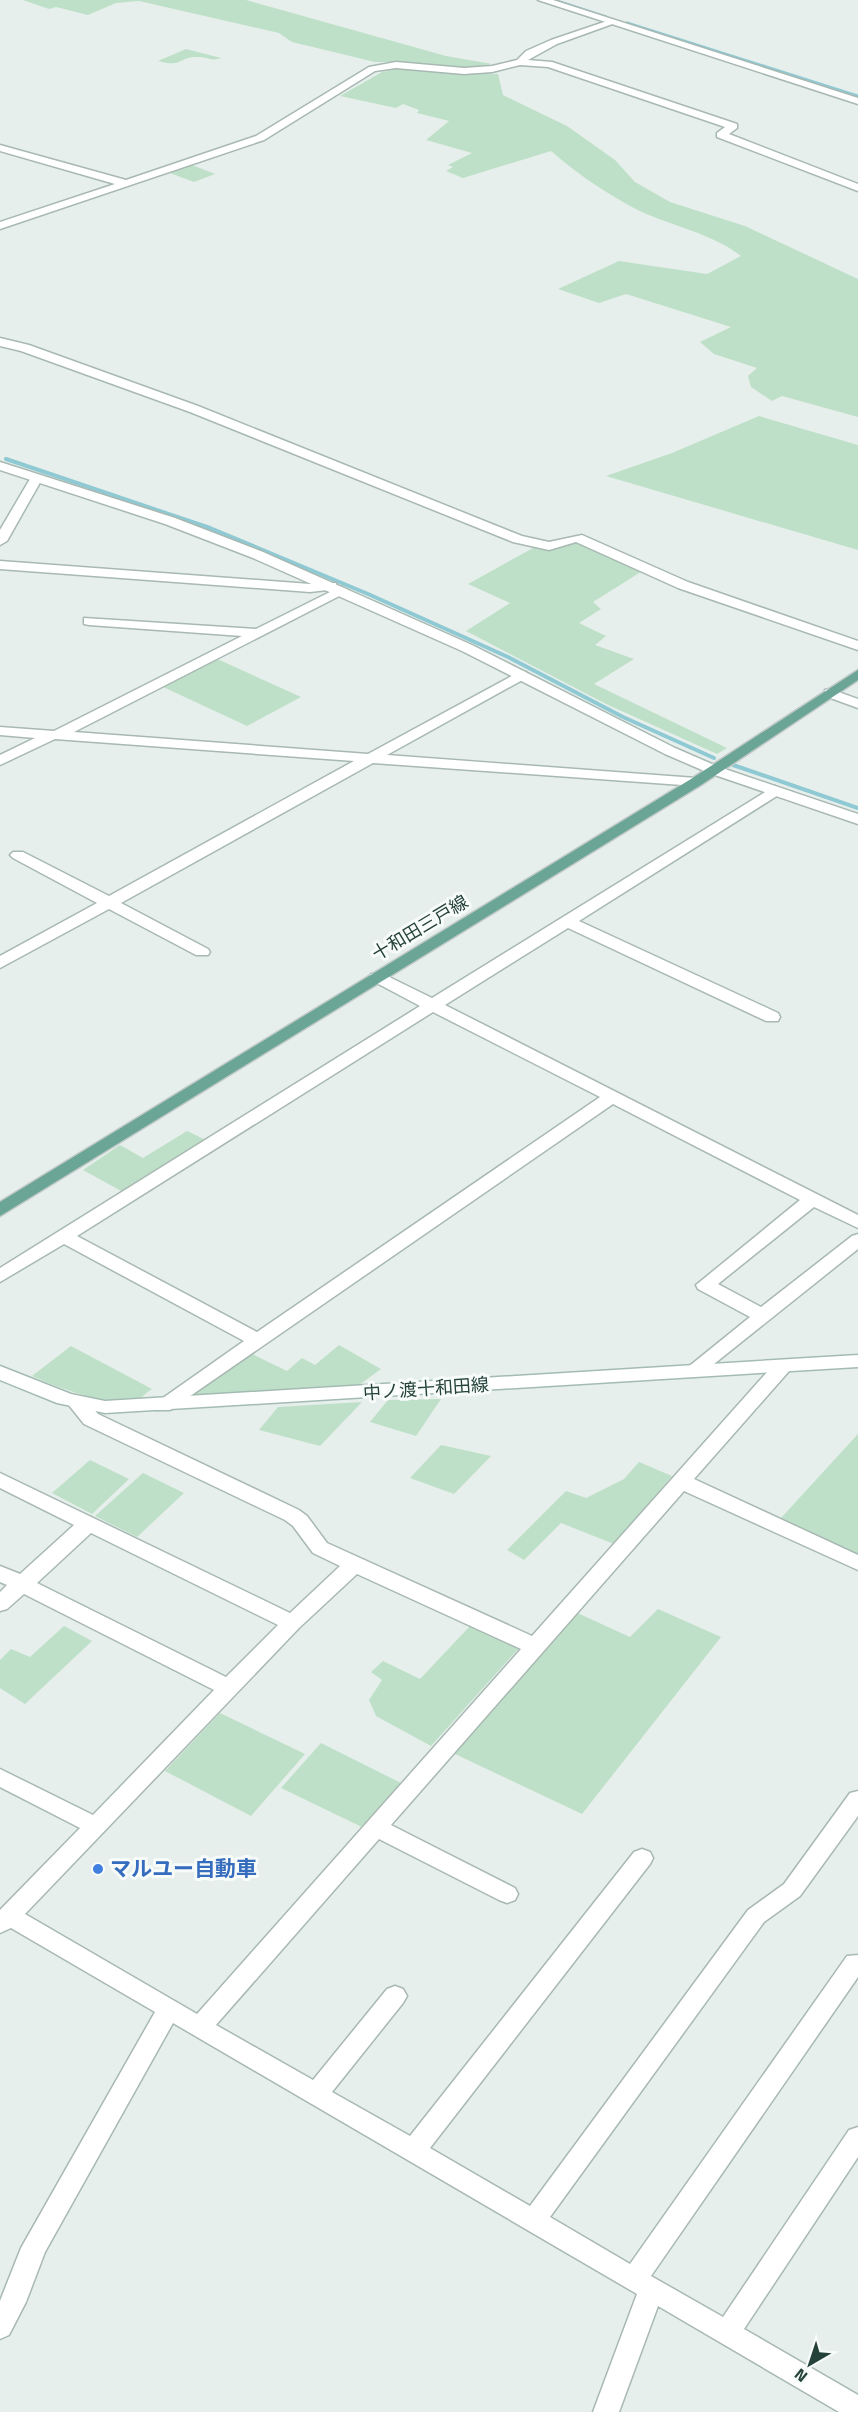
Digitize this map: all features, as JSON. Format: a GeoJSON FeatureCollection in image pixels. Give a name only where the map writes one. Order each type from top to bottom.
{"type":"FeatureCollection","features":[{"type":"Feature","properties":{"kind":"main road","name":"十和田三戸線"},"geometry":{"type":"LineString","coordinates":[[0,1210],[696,782],[858,674]]}},
{"type":"Feature","properties":{"kind":"street"},"geometry":{"type":"LineString","coordinates":[[543,0],[858,101]]}},
{"type":"Feature","properties":{"kind":"street"},"geometry":{"type":"LineString","coordinates":[[520,62],[529,53],[554,42],[613,22]]}},
{"type":"Feature","properties":{"kind":"street"},"geometry":{"type":"LineString","coordinates":[[0,226],[53,210],[125,183],[260,138],[360,75],[383,66],[409,65],[464,71],[492,69],[520,62],[549,64],[733,126],[721,135],[858,188]]}},
{"type":"Feature","properties":{"kind":"street"},"geometry":{"type":"LineString","coordinates":[[0,148],[125,183]]}},
{"type":"Feature","properties":{"kind":"street"},"geometry":{"type":"LineString","coordinates":[[0,342],[25,348],[183,405],[518,539],[549,546],[577,538],[683,585],[858,646]]}},
{"type":"Feature","properties":{"kind":"street"},"geometry":{"type":"LineString","coordinates":[[0,466],[212,537],[336,589],[521,675],[615,725],[714,770],[858,819]]}},
{"type":"Feature","properties":{"kind":"street"},"geometry":{"type":"LineString","coordinates":[[0,541],[36,479]]}},
{"type":"Feature","properties":{"kind":"street"},"geometry":{"type":"LineString","coordinates":[[0,565],[336,589]]}},
{"type":"Feature","properties":{"kind":"street"},"geometry":{"type":"LineString","coordinates":[[0,761],[258,633],[336,589]]}},
{"type":"Feature","properties":{"kind":"street"},"geometry":{"type":"LineString","coordinates":[[89,621],[258,633]]}},
{"type":"Feature","properties":{"kind":"street"},"geometry":{"type":"LineString","coordinates":[[0,963],[521,675]]}},
{"type":"Feature","properties":{"kind":"street"},"geometry":{"type":"LineString","coordinates":[[830,693],[858,704]]}},
{"type":"Feature","properties":{"kind":"street"},"geometry":{"type":"LineString","coordinates":[[0,731],[696,782]]}},
{"type":"Feature","properties":{"kind":"street"},"geometry":{"type":"LineString","coordinates":[[0,1276],[568,922],[775,790]]}},
{"type":"Feature","properties":{"kind":"street"},"geometry":{"type":"LineString","coordinates":[[18,855],[202,952]]}},
{"type":"Feature","properties":{"kind":"street"},"geometry":{"type":"LineString","coordinates":[[568,922],[772,1017]]}},
{"type":"Feature","properties":{"kind":"street"},"geometry":{"type":"LineString","coordinates":[[377,977],[858,1222]]}},
{"type":"Feature","properties":{"kind":"street"},"geometry":{"type":"LineString","coordinates":[[163,1405],[612,1096]]}},
{"type":"Feature","properties":{"kind":"street"},"geometry":{"type":"LineString","coordinates":[[761,1315],[705,1285],[814,1198]]}},
{"type":"Feature","properties":{"kind":"street"},"geometry":{"type":"LineString","coordinates":[[65,1237],[259,1341]]}},
{"type":"Feature","properties":{"kind":"street"},"geometry":{"type":"LineString","coordinates":[[692,1372],[858,1240]]}},
{"type":"Feature","properties":{"kind":"street","name":"中ノ渡十和田線"},"geometry":{"type":"LineString","coordinates":[[0,1372],[50,1395],[78,1404],[105,1407],[858,1361]]}},
{"type":"Feature","properties":{"kind":"street"},"geometry":{"type":"LineString","coordinates":[[199,2028],[783,1366]]}},
{"type":"Feature","properties":{"kind":"street"},"geometry":{"type":"LineString","coordinates":[[78,1404],[92,1419],[292,1515],[300,1521],[320,1548],[534,1646]]}},
{"type":"Feature","properties":{"kind":"street"},"geometry":{"type":"LineString","coordinates":[[0,1480],[292,1623]]}},
{"type":"Feature","properties":{"kind":"street"},"geometry":{"type":"LineString","coordinates":[[680,1482],[858,1563]]}},
{"type":"Feature","properties":{"kind":"street"},"geometry":{"type":"LineString","coordinates":[[0,1604],[88,1523]]}},
{"type":"Feature","properties":{"kind":"street"},"geometry":{"type":"LineString","coordinates":[[355,1564],[292,1623],[4,1920],[169,2009],[317,2093],[858,2409]]}},
{"type":"Feature","properties":{"kind":"street"},"geometry":{"type":"LineString","coordinates":[[0,1573],[229,1688]]}},
{"type":"Feature","properties":{"kind":"street"},"geometry":{"type":"LineString","coordinates":[[0,1777],[95,1826]]}},
{"type":"Feature","properties":{"kind":"street"},"geometry":{"type":"LineString","coordinates":[[534,2220],[756,1916],[792,1890],[858,1799]]}},
{"type":"Feature","properties":{"kind":"street"},"geometry":{"type":"LineString","coordinates":[[376,1828],[507,1894]]}},
{"type":"Feature","properties":{"kind":"street"},"geometry":{"type":"LineString","coordinates":[[414,2150],[642,1858]]}},
{"type":"Feature","properties":{"kind":"street"},"geometry":{"type":"LineString","coordinates":[[606,2412],[643,2283],[855,1963]]}},
{"type":"Feature","properties":{"kind":"street"},"geometry":{"type":"LineString","coordinates":[[317,2093],[395,1996]]}},
{"type":"Feature","properties":{"kind":"street"},"geometry":{"type":"LineString","coordinates":[[0,2326],[13,2302],[34,2248],[169,2009]]}},
{"type":"Feature","properties":{"kind":"street"},"geometry":{"type":"LineString","coordinates":[[727,2332],[858,2137]]}},
{"type":"Feature","properties":{"kind":"green space"},"geometry":{"type":"Polygon","coordinates":[[[23,0],[246,0],[446,56],[492,64],[467,68],[408,62],[375,62],[292,42],[279,33],[139,1],[116,3],[88,15],[56,7],[49,9],[23,0]]]}},
{"type":"Feature","properties":{"kind":"green space"},"geometry":{"type":"Polygon","coordinates":[[[186,49],[221,58],[191,57],[176,63],[158,61],[186,49]]]}},
{"type":"Feature","properties":{"kind":"green space"},"geometry":{"type":"Polygon","coordinates":[[[399,69],[498,74],[503,95],[567,126],[615,160],[635,182],[670,202],[745,226],[858,279],[858,417],[782,396],[772,401],[751,387],[748,376],[757,368],[714,354],[700,342],[731,327],[626,294],[599,303],[558,289],[619,261],[707,274],[741,256],[713,239],[637,210],[604,191],[551,151],[463,178],[446,171],[453,167],[448,165],[472,153],[426,140],[449,121],[417,113],[419,110],[403,104],[396,108],[340,96],[382,72],[399,69]]]}},
{"type":"Feature","properties":{"kind":"green space"},"geometry":{"type":"Polygon","coordinates":[[[192,165],[215,174],[194,182],[170,173],[192,165]]]}},
{"type":"Feature","properties":{"kind":"green space"},"geometry":{"type":"Polygon","coordinates":[[[759,416],[858,445],[858,550],[606,476],[672,453],[759,416]]]}},
{"type":"Feature","properties":{"kind":"green space"},"geometry":{"type":"Polygon","coordinates":[[[575,541],[644,570],[593,602],[601,609],[579,623],[606,636],[595,645],[634,659],[594,684],[727,748],[717,754],[606,704],[466,631],[510,603],[468,584],[533,548],[557,549],[575,541]]]}},
{"type":"Feature","properties":{"kind":"green space"},"geometry":{"type":"Polygon","coordinates":[[[215,658],[301,697],[247,726],[161,686],[215,658]]]}},
{"type":"Feature","properties":{"kind":"green space"},"geometry":{"type":"Polygon","coordinates":[[[187,1131],[206,1140],[123,1192],[83,1170],[120,1145],[143,1158],[187,1131]]]}},
{"type":"Feature","properties":{"kind":"green space"},"geometry":{"type":"Polygon","coordinates":[[[339,1345],[381,1369],[359,1385],[192,1395],[252,1354],[287,1371],[302,1358],[315,1365],[339,1345]]]}},
{"type":"Feature","properties":{"kind":"green space"},"geometry":{"type":"Polygon","coordinates":[[[71,1346],[152,1389],[136,1400],[111,1400],[69,1390],[32,1376],[71,1346]]]}},
{"type":"Feature","properties":{"kind":"green space"},"geometry":{"type":"Polygon","coordinates":[[[441,1399],[416,1436],[370,1422],[388,1400],[441,1399]]]}},
{"type":"Feature","properties":{"kind":"green space"},"geometry":{"type":"Polygon","coordinates":[[[362,1402],[320,1446],[259,1430],[278,1407],[362,1402]]]}},
{"type":"Feature","properties":{"kind":"green space"},"geometry":{"type":"Polygon","coordinates":[[[858,1434],[858,1554],[781,1518],[858,1434]]]}},
{"type":"Feature","properties":{"kind":"green space"},"geometry":{"type":"Polygon","coordinates":[[[441,1445],[491,1456],[454,1494],[410,1478],[441,1445]]]}},
{"type":"Feature","properties":{"kind":"green space"},"geometry":{"type":"Polygon","coordinates":[[[90,1460],[129,1479],[92,1514],[52,1493],[90,1460]]]}},
{"type":"Feature","properties":{"kind":"green space"},"geometry":{"type":"Polygon","coordinates":[[[639,1462],[672,1476],[614,1544],[561,1523],[524,1560],[507,1550],[566,1491],[586,1498],[624,1479],[639,1462]]]}},
{"type":"Feature","properties":{"kind":"green space"},"geometry":{"type":"Polygon","coordinates":[[[143,1473],[184,1493],[137,1537],[95,1516],[143,1473]]]}},
{"type":"Feature","properties":{"kind":"green space"},"geometry":{"type":"Polygon","coordinates":[[[658,1609],[721,1637],[582,1814],[453,1753],[573,1611],[630,1637],[658,1609]]]}},
{"type":"Feature","properties":{"kind":"green space"},"geometry":{"type":"Polygon","coordinates":[[[64,1626],[92,1641],[25,1704],[0,1688],[0,1660],[11,1649],[30,1657],[64,1626]]]}},
{"type":"Feature","properties":{"kind":"green space"},"geometry":{"type":"Polygon","coordinates":[[[470,1626],[519,1648],[431,1746],[376,1716],[369,1700],[382,1680],[371,1672],[383,1661],[420,1679],[470,1626]]]}},
{"type":"Feature","properties":{"kind":"green space"},"geometry":{"type":"Polygon","coordinates":[[[220,1713],[305,1754],[251,1816],[165,1771],[220,1713]]]}},
{"type":"Feature","properties":{"kind":"green space"},"geometry":{"type":"Polygon","coordinates":[[[321,1743],[403,1784],[364,1828],[281,1788],[321,1743]]]}},
{"type":"Feature","properties":{"kind":"waterway"},"geometry":{"type":"LineString","coordinates":[[554,0],[606,17]]}},
{"type":"Feature","properties":{"kind":"waterway"},"geometry":{"type":"LineString","coordinates":[[627,23],[858,96]]}},
{"type":"Feature","properties":{"kind":"waterway"},"geometry":{"type":"LineString","coordinates":[[6,459],[210,528],[368,594],[508,657],[623,717],[714,758]]}},
{"type":"Feature","properties":{"kind":"waterway"},"geometry":{"type":"LineString","coordinates":[[733,765],[858,808]]}},
{"type":"Feature","properties":{"kind":"place","name":"マルユー自動車"},"geometry":{"type":"Point","coordinates":[98,1869]}}]}
